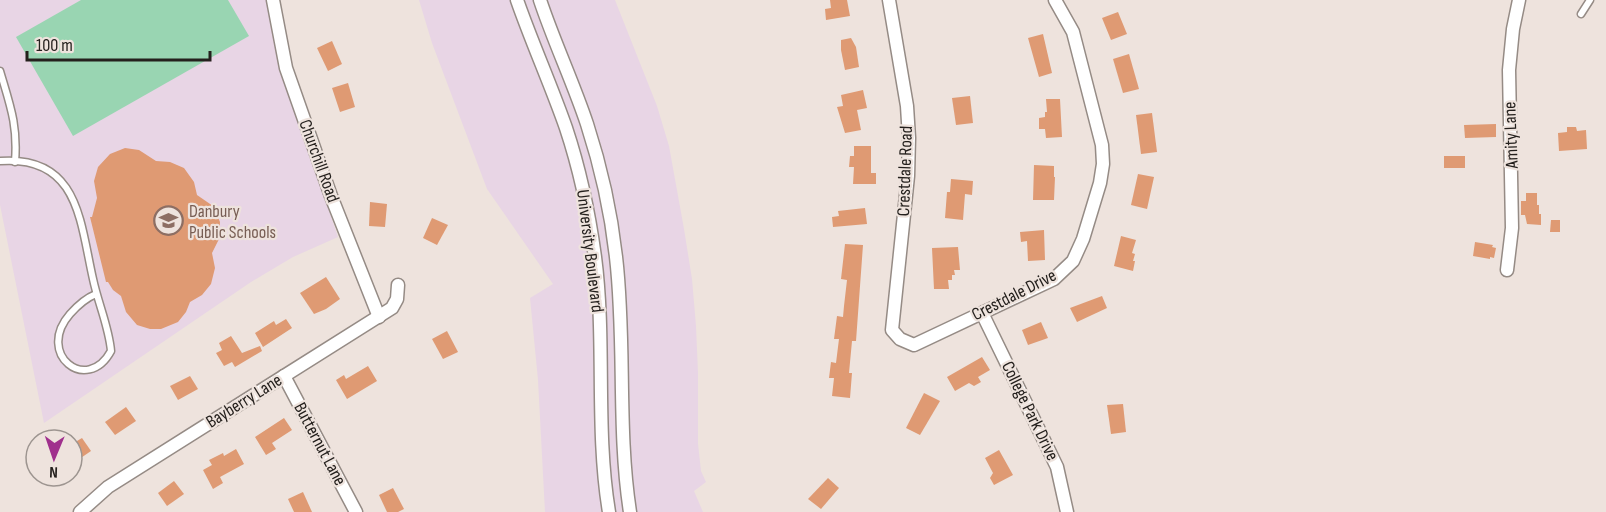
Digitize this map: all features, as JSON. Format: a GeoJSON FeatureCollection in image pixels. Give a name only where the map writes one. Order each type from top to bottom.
{"type":"FeatureCollection","features":[{"type":"Feature","properties":{"kind":"street","name":"Churchill Road"},"geometry":{"type":"LineString","coordinates":[[273,0],[286,68],[331,196],[379,318]]}},
{"type":"Feature","properties":{"kind":"street","name":"University Boulevard"},"geometry":{"type":"LineString","coordinates":[[518,0],[567,130],[590,225],[598,292],[604,471],[609,512]]}},
{"type":"Feature","properties":{"kind":"street","name":"University Boulevard"},"geometry":{"type":"LineString","coordinates":[[540,0],[587,123],[609,210],[620,290],[625,469],[630,512]]}},
{"type":"Feature","properties":{"kind":"street","name":"Crestdale Road"},"geometry":{"type":"LineString","coordinates":[[889,0],[907,105],[909,138],[908,176],[892,330],[900,339]]}},
{"type":"Feature","properties":{"kind":"street","name":"Crestdale Drive"},"geometry":{"type":"LineString","coordinates":[[900,339],[914,345],[1054,279],[1073,261],[1083,239],[1100,183],[1103,164],[1100,134],[1073,32],[1055,0]]}},
{"type":"Feature","properties":{"kind":"street","name":"Amity Lane"},"geometry":{"type":"LineString","coordinates":[[1507,270],[1512,228],[1509,70],[1513,29],[1519,0]]}},
{"type":"Feature","properties":{"kind":"street","name":"Bayberry Lane"},"geometry":{"type":"LineString","coordinates":[[80,512],[108,487],[379,318],[392,308],[397,298],[398,285]]}},
{"type":"Feature","properties":{"kind":"street","name":"College Park Drive"},"geometry":{"type":"LineString","coordinates":[[982,313],[1057,467],[1067,512]]}},
{"type":"Feature","properties":{"kind":"street","name":"Butternut Lane"},"geometry":{"type":"LineString","coordinates":[[284,376],[356,512]]}},
{"type":"Feature","properties":{"kind":"lane"},"geometry":{"type":"LineString","coordinates":[[1581,15],[1590,0]]}},
{"type":"Feature","properties":{"kind":"lane"},"geometry":{"type":"LineString","coordinates":[[0,71],[14,118],[17,139],[15,162]]}},
{"type":"Feature","properties":{"kind":"lane"},"geometry":{"type":"LineString","coordinates":[[0,161],[28,164],[53,172],[64,183],[79,211],[96,294],[110,340],[111,351],[100,364],[92,369],[76,369],[68,365],[61,357],[58,348],[58,332],[72,312],[96,294]]}},
{"type":"Feature","properties":{"kind":"shaded area","name":"Danbury Public Schools"},"geometry":{"type":"Polygon","coordinates":[[[0,0],[266,0],[277,58],[338,237],[293,257],[251,282],[44,423],[0,205],[0,0]]]}},
{"type":"Feature","properties":{"kind":"shaded area"},"geometry":{"type":"Polygon","coordinates":[[[419,0],[615,0],[657,106],[669,146],[684,229],[692,279],[696,326],[698,444],[701,471],[706,482],[694,491],[703,512],[545,512],[538,380],[530,298],[553,284],[487,189],[432,43],[419,0]]]}},
{"type":"Feature","properties":{"kind":"green space"},"geometry":{"type":"Polygon","coordinates":[[[81,0],[228,0],[249,36],[73,136],[16,37],[81,0]]]}},
{"type":"Feature","properties":{"kind":"building"},"geometry":{"type":"Polygon","coordinates":[[[830,0],[847,0],[850,16],[826,20],[825,9],[831,8],[830,0]]]}},
{"type":"Feature","properties":{"kind":"building"},"geometry":{"type":"Polygon","coordinates":[[[1118,12],[1127,34],[1111,40],[1102,18],[1118,12]]]}},
{"type":"Feature","properties":{"kind":"building"},"geometry":{"type":"Polygon","coordinates":[[[1043,34],[1052,73],[1039,77],[1028,38],[1043,34]]]}},
{"type":"Feature","properties":{"kind":"building"},"geometry":{"type":"Polygon","coordinates":[[[851,38],[856,47],[859,67],[845,70],[841,40],[851,38]]]}},
{"type":"Feature","properties":{"kind":"building"},"geometry":{"type":"Polygon","coordinates":[[[332,41],[342,64],[328,71],[317,48],[332,41]]]}},
{"type":"Feature","properties":{"kind":"building"},"geometry":{"type":"Polygon","coordinates":[[[1129,54],[1139,89],[1123,93],[1113,59],[1129,54]]]}},
{"type":"Feature","properties":{"kind":"building"},"geometry":{"type":"Polygon","coordinates":[[[348,83],[355,107],[340,112],[332,88],[348,83]]]}},
{"type":"Feature","properties":{"kind":"building"},"geometry":{"type":"Polygon","coordinates":[[[863,90],[867,108],[857,110],[861,130],[845,133],[837,107],[843,106],[841,95],[863,90]]]}},
{"type":"Feature","properties":{"kind":"building"},"geometry":{"type":"Polygon","coordinates":[[[970,96],[973,123],[956,125],[952,98],[970,96]]]}},
{"type":"Feature","properties":{"kind":"building"},"geometry":{"type":"Polygon","coordinates":[[[1046,99],[1060,99],[1062,137],[1046,138],[1045,129],[1039,129],[1039,118],[1045,117],[1045,112],[1047,112],[1046,99]]]}},
{"type":"Feature","properties":{"kind":"building"},"geometry":{"type":"Polygon","coordinates":[[[1152,113],[1157,152],[1141,154],[1136,115],[1152,113]]]}},
{"type":"Feature","properties":{"kind":"building"},"geometry":{"type":"Polygon","coordinates":[[[1496,124],[1496,137],[1465,138],[1464,125],[1496,124]]]}},
{"type":"Feature","properties":{"kind":"building"},"geometry":{"type":"Polygon","coordinates":[[[1567,127],[1576,127],[1577,131],[1586,130],[1587,149],[1559,151],[1558,133],[1567,132],[1567,127]]]}},
{"type":"Feature","properties":{"kind":"building"},"geometry":{"type":"Polygon","coordinates":[[[854,146],[871,146],[871,173],[876,173],[876,184],[853,184],[854,167],[849,167],[850,156],[854,156],[854,146]]]}},
{"type":"Feature","properties":{"kind":"building"},"geometry":{"type":"Polygon","coordinates":[[[125,148],[139,150],[156,161],[170,162],[184,168],[194,182],[197,195],[213,206],[220,222],[219,239],[212,253],[215,268],[211,284],[202,295],[190,302],[178,322],[161,329],[150,329],[137,325],[126,312],[121,296],[106,282],[90,217],[92,217],[97,198],[94,181],[98,167],[110,154],[125,148]]]}},
{"type":"Feature","properties":{"kind":"building"},"geometry":{"type":"Polygon","coordinates":[[[1444,156],[1465,156],[1465,168],[1444,168],[1444,156]]]}},
{"type":"Feature","properties":{"kind":"building"},"geometry":{"type":"Polygon","coordinates":[[[1034,165],[1054,166],[1054,200],[1033,200],[1034,165]]]}},
{"type":"Feature","properties":{"kind":"building"},"geometry":{"type":"Polygon","coordinates":[[[1138,174],[1154,177],[1147,209],[1131,205],[1138,174]]]}},
{"type":"Feature","properties":{"kind":"building"},"geometry":{"type":"Polygon","coordinates":[[[951,179],[973,181],[972,195],[965,194],[963,220],[945,218],[947,192],[950,192],[951,179]]]}},
{"type":"Feature","properties":{"kind":"building"},"geometry":{"type":"Polygon","coordinates":[[[1526,193],[1537,193],[1541,225],[1527,224],[1525,215],[1521,215],[1521,201],[1526,201],[1526,193]]]}},
{"type":"Feature","properties":{"kind":"building"},"geometry":{"type":"Polygon","coordinates":[[[370,202],[387,204],[385,227],[369,226],[370,202]]]}},
{"type":"Feature","properties":{"kind":"building"},"geometry":{"type":"Polygon","coordinates":[[[865,208],[867,224],[833,227],[832,217],[839,216],[838,211],[865,208]]]}},
{"type":"Feature","properties":{"kind":"building"},"geometry":{"type":"Polygon","coordinates":[[[432,218],[448,225],[437,245],[423,238],[432,218]]]}},
{"type":"Feature","properties":{"kind":"building"},"geometry":{"type":"Polygon","coordinates":[[[1551,220],[1560,220],[1560,232],[1550,232],[1551,220]]]}},
{"type":"Feature","properties":{"kind":"building"},"geometry":{"type":"Polygon","coordinates":[[[1044,230],[1045,260],[1028,261],[1027,241],[1021,242],[1020,232],[1044,230]]]}},
{"type":"Feature","properties":{"kind":"building"},"geometry":{"type":"Polygon","coordinates":[[[1121,236],[1136,240],[1132,253],[1135,254],[1133,271],[1114,266],[1121,236]]]}},
{"type":"Feature","properties":{"kind":"building"},"geometry":{"type":"Polygon","coordinates":[[[1475,242],[1493,245],[1492,247],[1496,248],[1494,258],[1473,256],[1475,242]]]}},
{"type":"Feature","properties":{"kind":"building"},"geometry":{"type":"Polygon","coordinates":[[[845,244],[863,245],[856,341],[852,341],[849,373],[852,373],[850,398],[832,396],[834,378],[829,378],[831,362],[836,363],[839,339],[834,339],[837,316],[843,317],[847,280],[841,279],[845,244]]]}},
{"type":"Feature","properties":{"kind":"building"},"geometry":{"type":"Polygon","coordinates":[[[958,247],[960,270],[954,270],[955,275],[952,275],[952,280],[948,280],[949,289],[934,289],[932,248],[958,247]]]}},
{"type":"Feature","properties":{"kind":"building"},"geometry":{"type":"Polygon","coordinates":[[[326,277],[340,299],[314,314],[300,293],[326,277]]]}},
{"type":"Feature","properties":{"kind":"building"},"geometry":{"type":"Polygon","coordinates":[[[1102,296],[1107,308],[1077,322],[1070,308],[1102,296]]]}},
{"type":"Feature","properties":{"kind":"building"},"geometry":{"type":"Polygon","coordinates":[[[286,319],[292,328],[263,347],[255,333],[274,321],[276,325],[286,319]]]}},
{"type":"Feature","properties":{"kind":"building"},"geometry":{"type":"Polygon","coordinates":[[[1041,322],[1048,338],[1028,345],[1022,330],[1041,322]]]}},
{"type":"Feature","properties":{"kind":"building"},"geometry":{"type":"Polygon","coordinates":[[[447,331],[458,352],[443,359],[432,339],[447,331]]]}},
{"type":"Feature","properties":{"kind":"building"},"geometry":{"type":"Polygon","coordinates":[[[231,336],[242,353],[260,346],[262,351],[235,367],[232,362],[224,366],[216,353],[222,350],[219,343],[231,336]]]}},
{"type":"Feature","properties":{"kind":"building"},"geometry":{"type":"Polygon","coordinates":[[[982,357],[990,370],[978,377],[981,382],[974,386],[969,383],[955,391],[947,377],[982,357]]]}},
{"type":"Feature","properties":{"kind":"building"},"geometry":{"type":"Polygon","coordinates":[[[368,366],[377,381],[347,399],[336,380],[344,375],[346,379],[368,366]]]}},
{"type":"Feature","properties":{"kind":"building"},"geometry":{"type":"Polygon","coordinates":[[[190,376],[198,389],[178,400],[170,386],[190,376]]]}},
{"type":"Feature","properties":{"kind":"building"},"geometry":{"type":"Polygon","coordinates":[[[924,393],[940,401],[920,435],[906,428],[924,393]]]}},
{"type":"Feature","properties":{"kind":"building"},"geometry":{"type":"Polygon","coordinates":[[[1123,404],[1126,432],[1111,434],[1107,405],[1123,404]]]}},
{"type":"Feature","properties":{"kind":"building"},"geometry":{"type":"Polygon","coordinates":[[[126,407],[136,421],[115,435],[105,422],[126,407]]]}},
{"type":"Feature","properties":{"kind":"building"},"geometry":{"type":"Polygon","coordinates":[[[284,418],[292,430],[272,443],[276,449],[266,455],[255,437],[284,418]]]}},
{"type":"Feature","properties":{"kind":"building"},"geometry":{"type":"Polygon","coordinates":[[[84,441],[91,451],[84,456],[84,441]]]}},
{"type":"Feature","properties":{"kind":"building"},"geometry":{"type":"Polygon","coordinates":[[[236,449],[244,464],[220,477],[223,483],[213,489],[203,470],[212,465],[209,460],[223,453],[224,456],[236,449]]]}},
{"type":"Feature","properties":{"kind":"building"},"geometry":{"type":"Polygon","coordinates":[[[999,450],[1013,475],[994,485],[990,478],[993,473],[985,458],[999,450]]]}},
{"type":"Feature","properties":{"kind":"building"},"geometry":{"type":"Polygon","coordinates":[[[828,478],[839,488],[821,509],[808,499],[828,478]]]}},
{"type":"Feature","properties":{"kind":"building"},"geometry":{"type":"Polygon","coordinates":[[[174,481],[184,494],[167,506],[158,493],[174,481]]]}},
{"type":"Feature","properties":{"kind":"building"},"geometry":{"type":"Polygon","coordinates":[[[393,488],[404,509],[398,512],[387,512],[379,495],[393,488]]]}},
{"type":"Feature","properties":{"kind":"building"},"geometry":{"type":"Polygon","coordinates":[[[303,492],[312,512],[294,512],[288,499],[303,492]]]}},
{"type":"Feature","properties":{"kind":"place","name":"Danbury Public Schools"},"geometry":{"type":"Point","coordinates":[168,221]}}]}
